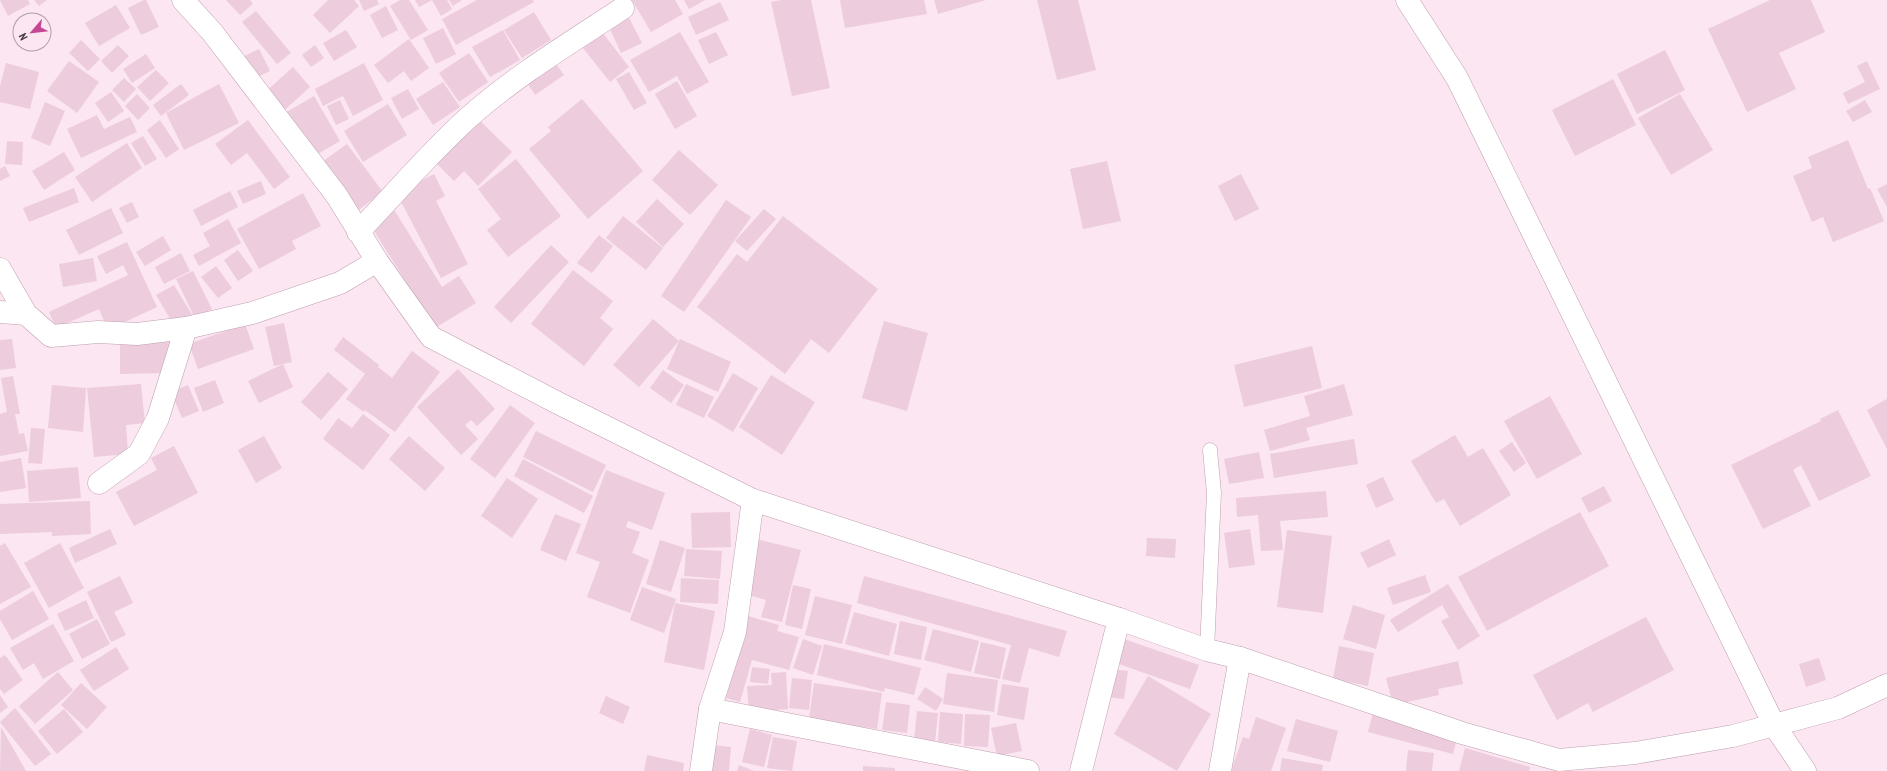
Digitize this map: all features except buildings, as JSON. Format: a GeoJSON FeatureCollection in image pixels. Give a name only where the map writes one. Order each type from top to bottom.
{"type":"FeatureCollection","features":[{"type":"Feature","properties":{"kind":"street"},"geometry":{"type":"LineString","coordinates":[[183,0],[212,32],[327,184],[377,261],[431,337],[558,403],[753,500],[1119,619],[1207,650],[1240,658],[1558,765],[1635,754],[1733,736],[1838,708],[1887,685]]}},
{"type":"Feature","properties":{"kind":"street"},"geometry":{"type":"LineString","coordinates":[[1407,0],[1457,78],[1774,725],[1805,771]]}},
{"type":"Feature","properties":{"kind":"street"},"geometry":{"type":"LineString","coordinates":[[358,232],[444,140],[480,108],[498,93],[549,57],[623,8]]}},
{"type":"Feature","properties":{"kind":"street"},"geometry":{"type":"LineString","coordinates":[[0,269],[26,314],[51,336],[98,332],[136,334],[186,328],[252,313],[340,283],[377,261]]}},
{"type":"Feature","properties":{"kind":"street"},"geometry":{"type":"LineString","coordinates":[[0,312],[26,314]]}},
{"type":"Feature","properties":{"kind":"street"},"geometry":{"type":"LineString","coordinates":[[100,483],[139,454],[158,418],[186,328]]}},
{"type":"Feature","properties":{"kind":"street"},"geometry":{"type":"LineString","coordinates":[[701,771],[710,710],[735,632],[753,500]]}},
{"type":"Feature","properties":{"kind":"street"},"geometry":{"type":"LineString","coordinates":[[1081,771],[1119,619]]}},
{"type":"Feature","properties":{"kind":"street"},"geometry":{"type":"LineString","coordinates":[[1220,771],[1240,658]]}},
{"type":"Feature","properties":{"kind":"street"},"geometry":{"type":"LineString","coordinates":[[710,710],[1028,771]]}},
{"type":"Feature","properties":{"kind":"lane"},"geometry":{"type":"LineString","coordinates":[[1207,650],[1214,493],[1210,450]]}}]}
